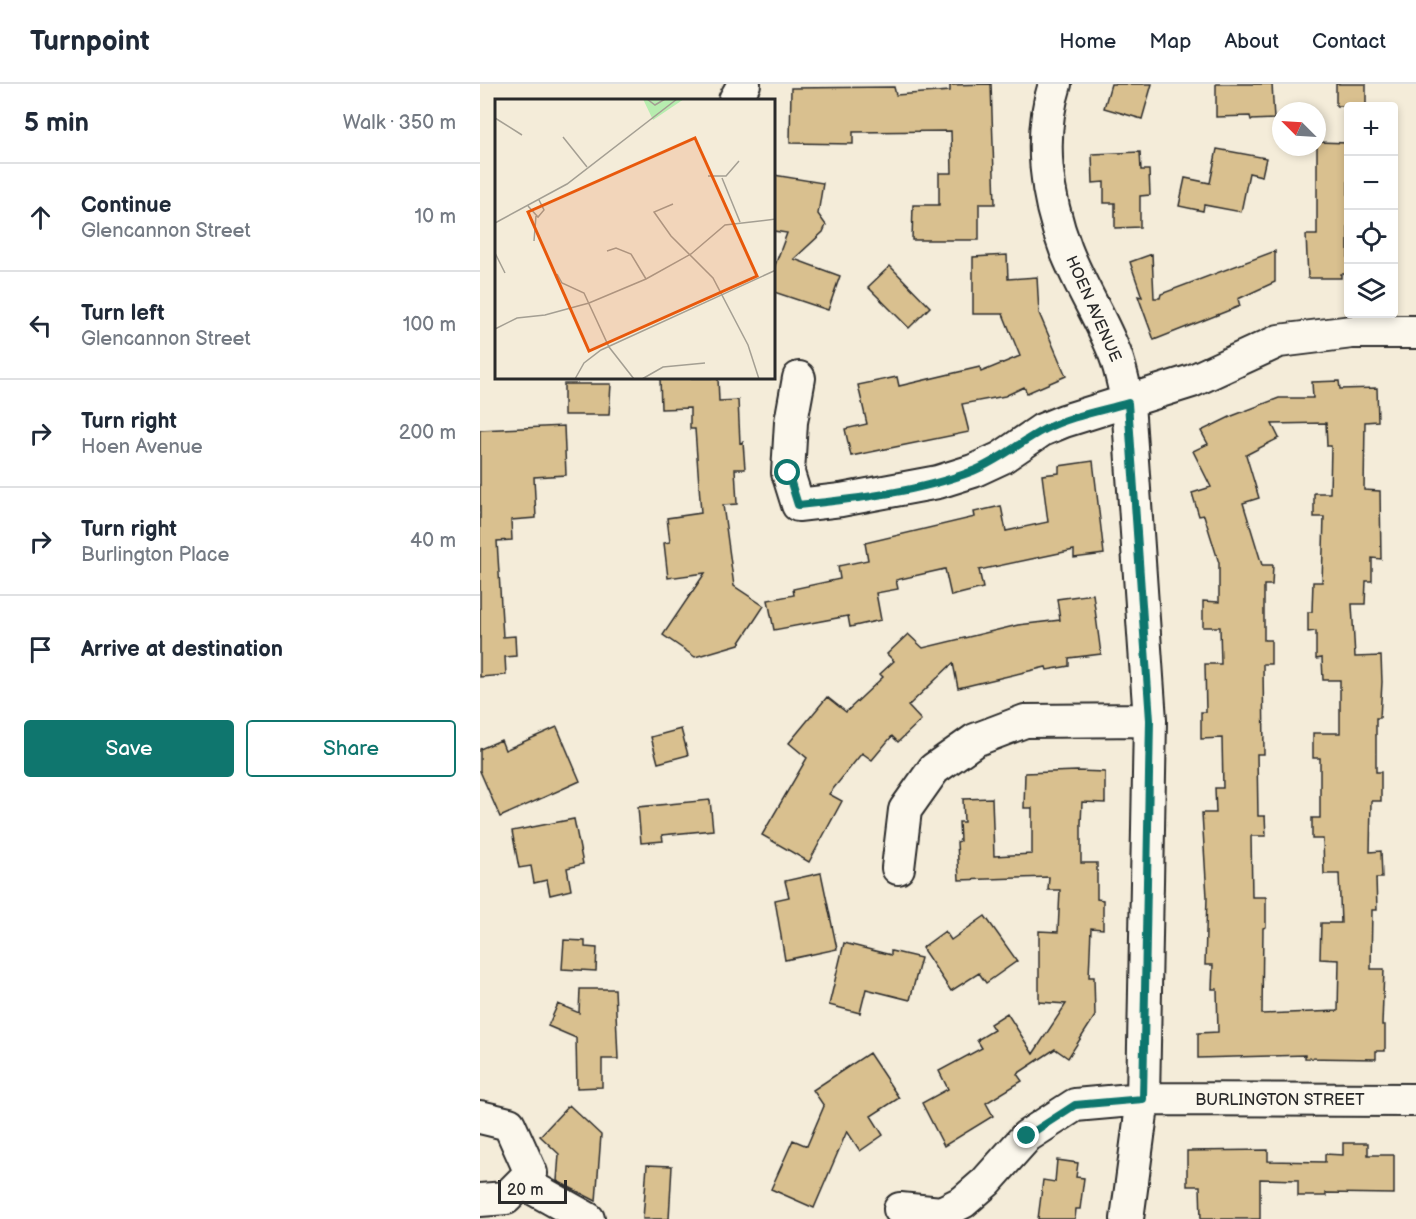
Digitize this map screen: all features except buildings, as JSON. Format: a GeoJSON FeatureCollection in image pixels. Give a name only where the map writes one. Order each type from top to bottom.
{"type":"FeatureCollection","features":[{"type":"Feature","properties":{"kind":"street"},"geometry":{"type":"LineString","coordinates":[[736,99],[744,84]]}},
{"type":"Feature","properties":{"kind":"street","name":"HOEN AVENUE"},"geometry":{"type":"LineString","coordinates":[[1055,84],[1048,106],[1045,164],[1055,213],[1066,250],[1116,356],[1128,403],[1150,720],[1143,1099],[1127,1219]]}},
{"type":"Feature","properties":{"kind":"street"},"geometry":{"type":"LineString","coordinates":[[799,378],[791,422],[788,473],[798,505],[841,500],[938,482],[1001,458],[1042,430],[1192,381],[1279,341],[1343,333],[1416,332]]}},
{"type":"Feature","properties":{"kind":"street"},"geometry":{"type":"LineString","coordinates":[[898,868],[905,810],[934,769],[975,740],[1025,721],[1150,720]]}},
{"type":"Feature","properties":{"kind":"street","name":"BURLINGTON STREET"},"geometry":{"type":"LineString","coordinates":[[900,1209],[940,1213],[963,1202],[986,1182],[1027,1136],[1075,1105],[1143,1099],[1416,1100]]}},
{"type":"Feature","properties":{"kind":"street"},"geometry":{"type":"LineString","coordinates":[[480,1117],[509,1124],[531,1173],[506,1198],[480,1200]]}},
{"type":"Feature","properties":{"kind":"street"},"geometry":{"type":"LineString","coordinates":[[522,1182],[588,1219]]}},
{"type":"Feature","properties":{"kind":"route"},"geometry":{"type":"LineString","coordinates":[[788,473],[798,505],[841,500],[938,482],[973,471],[1001,458],[1042,430],[1064,421],[1128,403],[1150,720],[1143,1099],[1075,1105],[1027,1136]]}}]}
